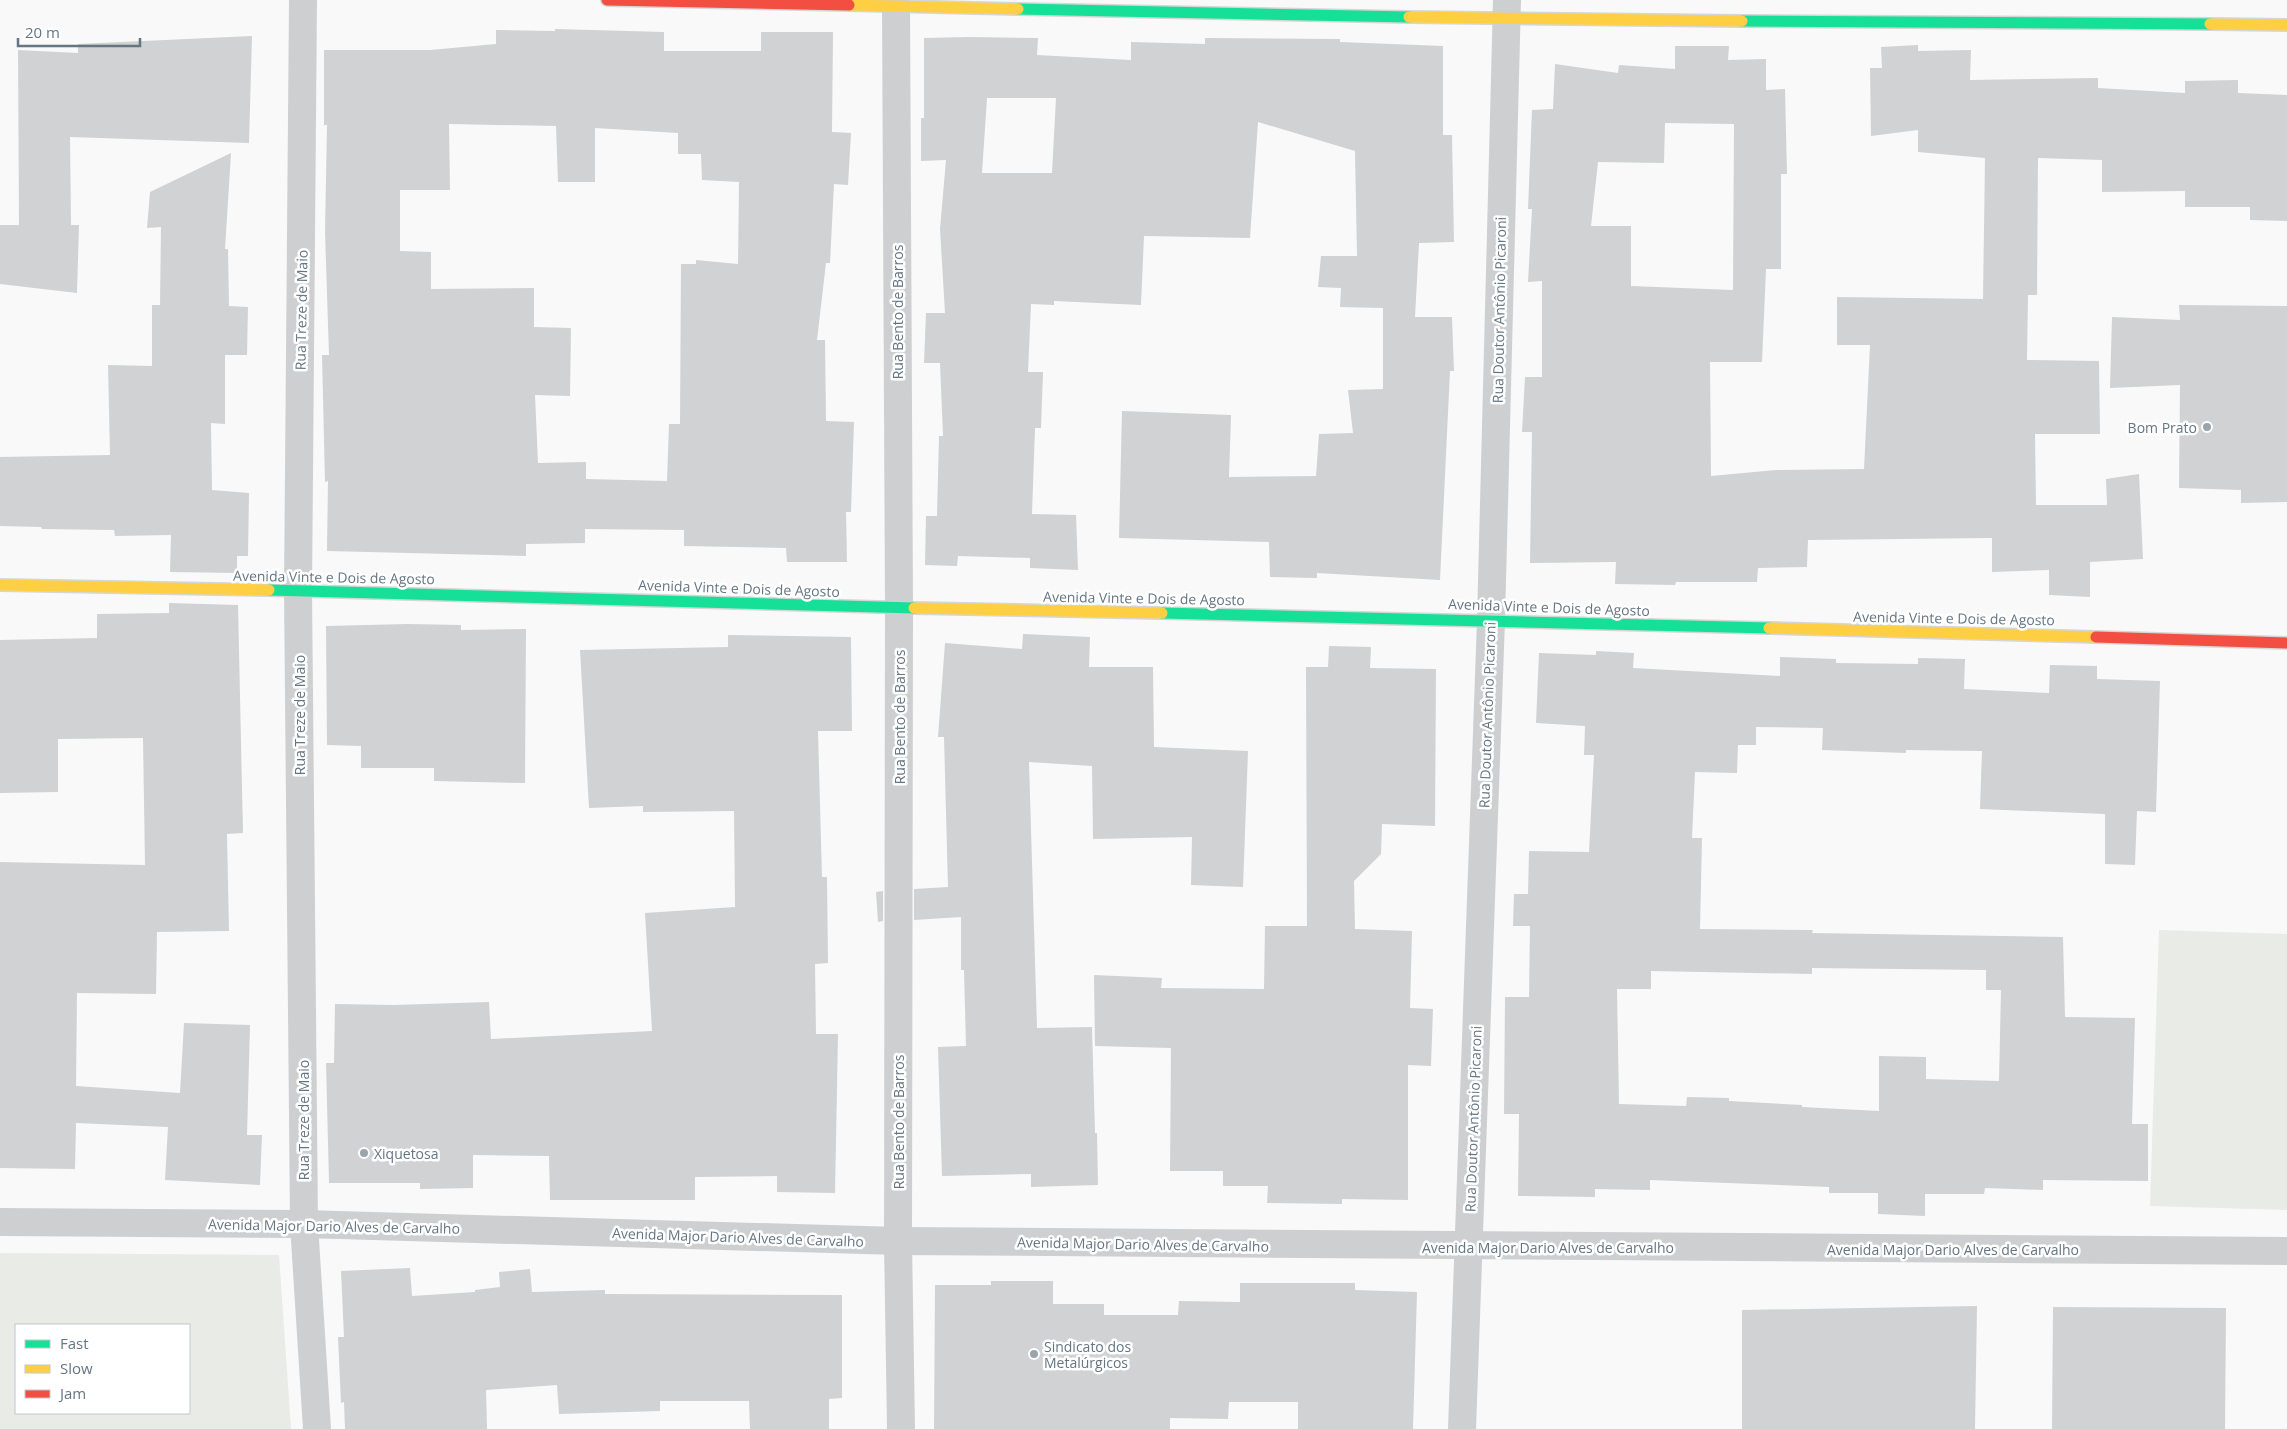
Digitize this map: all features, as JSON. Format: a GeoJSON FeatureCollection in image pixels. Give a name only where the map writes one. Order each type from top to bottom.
{"type":"FeatureCollection","features":[{"type":"Feature","properties":{"kind":"street","name":"Rua Treze de Maio"},"geometry":{"type":"LineString","coordinates":[[303,0],[298,590],[304,1224],[317,1429]]}},
{"type":"Feature","properties":{"kind":"street"},"geometry":{"type":"LineString","coordinates":[[607,0],[896,5],[1506,9],[2287,25]]}},
{"type":"Feature","properties":{"kind":"street","name":"Rua Bento de Barros"},"geometry":{"type":"LineString","coordinates":[[896,5],[899,608],[898,1242],[901,1429]]}},
{"type":"Feature","properties":{"kind":"street","name":"Rua Doutor Antônio Picaroni"},"geometry":{"type":"LineString","coordinates":[[1462,1429],[1491,620],[1506,9]]}},
{"type":"Feature","properties":{"kind":"street","name":"Avenida Vinte e Dois de Agosto"},"geometry":{"type":"LineString","coordinates":[[0,585],[298,590],[899,608],[1491,620],[2287,643]]}},
{"type":"Feature","properties":{"kind":"street","name":"Avenida Major Dario Alves de Carvalho"},"geometry":{"type":"LineString","coordinates":[[0,1222],[304,1224],[898,1242],[2287,1251]]}},
{"type":"Feature","properties":{"kind":"shaded area"},"geometry":{"type":"Polygon","coordinates":[[[2159,930],[2287,934],[2287,1210],[2150,1206],[2159,930]]]}},
{"type":"Feature","properties":{"kind":"shaded area"},"geometry":{"type":"Polygon","coordinates":[[[0,1253],[279,1255],[291,1429],[0,1429],[0,1253]]]}},
{"type":"Feature","properties":{"kind":"building"},"geometry":{"type":"Polygon","coordinates":[[[555,29],[664,32],[664,51],[761,51],[761,32],[833,32],[832,132],[851,133],[848,185],[834,184],[830,263],[826,263],[817,340],[825,340],[826,421],[854,422],[851,512],[846,512],[847,562],[787,562],[786,548],[684,546],[684,530],[585,529],[585,543],[526,544],[526,556],[327,551],[328,481],[325,482],[322,355],[329,355],[325,231],[327,125],[324,125],[324,50],[430,50],[496,44],[496,30],[555,31],[555,29]],[[449,124],[450,190],[400,190],[400,251],[431,252],[431,289],[534,288],[534,327],[571,328],[570,396],[535,395],[538,463],[586,462],[586,479],[667,481],[669,424],[680,424],[681,264],[696,264],[696,260],[738,264],[739,182],[702,180],[701,154],[678,154],[678,133],[595,128],[595,182],[558,182],[556,126],[449,124]]]}},
{"type":"Feature","properties":{"kind":"building"},"geometry":{"type":"Polygon","coordinates":[[[252,36],[249,143],[70,137],[71,225],[79,225],[77,293],[0,284],[0,225],[19,225],[18,50],[78,53],[78,44],[252,36]]]}},
{"type":"Feature","properties":{"kind":"building"},"geometry":{"type":"Polygon","coordinates":[[[924,38],[1038,38],[1037,55],[1131,60],[1131,42],[1205,44],[1205,38],[1340,39],[1340,42],[1443,46],[1443,135],[1452,135],[1454,242],[1419,243],[1415,317],[1452,317],[1454,371],[1450,371],[1440,580],[1317,573],[1317,578],[1270,577],[1269,542],[1119,538],[1122,411],[1231,415],[1229,477],[1316,476],[1319,434],[1353,433],[1348,390],[1383,389],[1383,308],[1340,307],[1341,288],[1318,287],[1321,256],[1357,256],[1355,151],[1258,122],[1250,238],[1144,236],[1141,305],[1054,301],[1054,305],[1031,304],[1028,372],[1043,372],[1041,428],[1035,428],[1032,514],[1076,515],[1078,570],[1030,568],[1030,558],[958,556],[957,566],[925,565],[926,516],[937,516],[939,436],[943,436],[940,363],[924,363],[926,313],[945,313],[940,229],[946,160],[921,161],[921,118],[924,118],[924,38]],[[987,98],[982,173],[1052,173],[1056,98],[987,98]]]}},
{"type":"Feature","properties":{"kind":"building"},"geometry":{"type":"Polygon","coordinates":[[[1918,45],[1918,51],[1971,50],[1970,80],[2098,78],[2098,88],[2185,93],[2185,81],[2238,80],[2238,93],[2287,95],[2287,221],[2250,220],[2250,207],[2185,207],[2185,191],[2102,192],[2102,160],[2038,158],[2037,295],[2028,295],[2027,360],[2099,361],[2100,434],[2035,434],[2036,505],[2107,505],[2106,479],[2139,474],[2143,559],[2090,562],[2090,597],[2049,595],[2049,570],[1992,572],[1992,538],[1808,540],[1807,567],[1758,568],[1757,582],[1676,582],[1675,585],[1615,584],[1616,562],[1530,563],[1532,432],[1522,432],[1525,377],[1542,377],[1542,281],[1528,282],[1532,209],[1528,209],[1532,110],[1553,109],[1555,64],[1618,73],[1619,65],[1675,69],[1675,46],[1729,46],[1728,60],[1766,59],[1766,90],[1785,89],[1787,174],[1781,174],[1781,269],[1766,269],[1762,362],[1710,362],[1711,476],[1776,470],[1864,469],[1870,345],[1837,345],[1837,297],[1983,299],[1985,158],[1918,152],[1918,130],[1871,136],[1870,68],[1882,68],[1881,47],[1918,45]],[[1665,123],[1664,163],[1598,162],[1591,226],[1631,226],[1631,286],[1733,290],[1734,124],[1665,123]]]}},
{"type":"Feature","properties":{"kind":"building"},"geometry":{"type":"Polygon","coordinates":[[[231,153],[225,249],[228,249],[229,306],[248,307],[247,355],[225,355],[225,424],[211,423],[212,490],[249,493],[248,556],[237,556],[237,573],[170,572],[171,535],[115,536],[114,530],[42,529],[41,527],[0,526],[0,457],[110,455],[108,365],[152,366],[152,305],[160,305],[161,227],[147,228],[150,192],[231,153]]]}},
{"type":"Feature","properties":{"kind":"building"},"geometry":{"type":"Polygon","coordinates":[[[2179,305],[2287,306],[2287,502],[2241,503],[2241,490],[2179,488],[2180,385],[2110,388],[2112,317],[2180,320],[2179,305]]]}},
{"type":"Feature","properties":{"kind":"building"},"geometry":{"type":"Polygon","coordinates":[[[169,603],[238,605],[243,833],[227,834],[229,931],[157,932],[156,994],[77,993],[76,1086],[180,1093],[184,1023],[250,1025],[247,1135],[262,1135],[260,1185],[165,1180],[168,1127],[76,1123],[75,1169],[0,1168],[0,862],[145,865],[143,738],[58,739],[58,792],[0,793],[0,640],[97,638],[97,614],[169,613],[169,603]]]}},
{"type":"Feature","properties":{"kind":"building"},"geometry":{"type":"Polygon","coordinates":[[[461,625],[461,630],[526,629],[525,783],[434,781],[434,768],[361,768],[361,746],[327,745],[326,626],[461,625]]]}},
{"type":"Feature","properties":{"kind":"building"},"geometry":{"type":"Polygon","coordinates":[[[1023,634],[1090,637],[1089,667],[1153,667],[1154,747],[1248,751],[1243,887],[1191,885],[1192,837],[1093,839],[1092,766],[1029,762],[1037,1028],[1092,1027],[1098,1185],[1031,1187],[1031,1174],[942,1176],[938,1047],[966,1046],[964,970],[961,970],[961,917],[914,920],[914,889],[948,887],[944,737],[938,737],[945,643],[1022,649],[1023,634]]]}},
{"type":"Feature","properties":{"kind":"building"},"geometry":{"type":"Polygon","coordinates":[[[728,635],[851,637],[852,731],[818,731],[822,877],[827,877],[828,963],[815,964],[816,1034],[838,1034],[835,1193],[777,1192],[777,1176],[695,1177],[695,1200],[550,1200],[549,1156],[473,1155],[473,1188],[420,1189],[420,1183],[329,1183],[326,1063],[334,1063],[335,1004],[394,1005],[489,1002],[491,1039],[652,1031],[645,913],[735,907],[734,811],[643,812],[643,806],[589,808],[580,650],[728,647],[728,635]]]}},
{"type":"Feature","properties":{"kind":"building"},"geometry":{"type":"Polygon","coordinates":[[[1329,646],[1371,647],[1370,668],[1436,669],[1435,826],[1382,824],[1381,854],[1354,881],[1355,929],[1412,931],[1410,1008],[1433,1009],[1431,1066],[1408,1065],[1408,1200],[1342,1199],[1342,1204],[1267,1203],[1268,1186],[1223,1186],[1223,1171],[1170,1171],[1171,1048],[1095,1046],[1094,975],[1162,978],[1161,988],[1264,989],[1265,926],[1307,926],[1306,667],[1328,667],[1329,646]]]}},
{"type":"Feature","properties":{"kind":"building"},"geometry":{"type":"Polygon","coordinates":[[[1596,651],[1634,653],[1633,668],[1780,676],[1780,657],[1836,659],[1836,663],[1918,664],[1918,658],[1965,659],[1964,689],[2049,693],[2050,665],[2097,666],[2097,679],[2160,681],[2156,812],[2137,811],[2135,865],[2105,864],[2105,814],[1980,809],[1982,751],[1906,750],[1906,753],[1822,750],[1823,728],[1756,727],[1756,745],[1738,745],[1737,773],[1695,772],[1692,838],[1702,838],[1700,929],[1813,930],[1812,933],[2063,937],[2065,1017],[2135,1018],[2132,1124],[2148,1124],[2148,1181],[2043,1180],[2043,1190],[1985,1188],[1984,1194],[1925,1194],[1925,1216],[1878,1214],[1878,1193],[1829,1193],[1829,1187],[1650,1180],[1650,1190],[1595,1189],[1595,1197],[1518,1196],[1519,1114],[1504,1114],[1505,997],[1529,997],[1530,926],[1513,926],[1514,894],[1528,894],[1529,851],[1589,852],[1594,755],[1584,755],[1585,726],[1536,723],[1539,653],[1596,655],[1596,651]],[[1812,968],[1812,974],[1651,971],[1651,989],[1617,989],[1619,1104],[1686,1106],[1687,1097],[1729,1098],[1729,1101],[1879,1111],[1879,1056],[1926,1057],[1926,1079],[1999,1081],[2001,990],[1986,990],[1986,970],[1812,968]]]}},
{"type":"Feature","properties":{"kind":"building"},"geometry":{"type":"Polygon","coordinates":[[[883,891],[883,921],[878,922],[876,892],[883,891]]]}},
{"type":"Feature","properties":{"kind":"building"},"geometry":{"type":"Polygon","coordinates":[[[410,1268],[412,1296],[475,1292],[475,1290],[500,1287],[499,1272],[530,1269],[532,1292],[605,1290],[605,1294],[842,1295],[842,1398],[829,1399],[829,1429],[750,1429],[749,1401],[660,1401],[660,1411],[559,1414],[557,1385],[486,1390],[487,1429],[345,1429],[344,1402],[341,1403],[338,1337],[344,1337],[341,1271],[410,1268]]]}},
{"type":"Feature","properties":{"kind":"building"},"geometry":{"type":"Polygon","coordinates":[[[991,1281],[1053,1281],[1053,1304],[1104,1304],[1104,1315],[1178,1315],[1179,1301],[1240,1302],[1240,1283],[1355,1283],[1355,1290],[1417,1292],[1413,1429],[1298,1429],[1298,1402],[1229,1402],[1228,1419],[1170,1418],[1170,1429],[934,1429],[935,1285],[991,1285],[991,1281]]]}},
{"type":"Feature","properties":{"kind":"building"},"geometry":{"type":"Polygon","coordinates":[[[1977,1306],[1975,1429],[1742,1429],[1742,1310],[1977,1306]]]}},
{"type":"Feature","properties":{"kind":"building"},"geometry":{"type":"Polygon","coordinates":[[[2053,1307],[2226,1308],[2225,1429],[2052,1429],[2053,1307]]]}},
{"type":"Feature","properties":{"kind":"traffic: fast"},"geometry":{"type":"LineString","coordinates":[[1018,9],[1409,17]]}},
{"type":"Feature","properties":{"kind":"traffic: fast"},"geometry":{"type":"LineString","coordinates":[[1742,21],[2210,24]]}},
{"type":"Feature","properties":{"kind":"traffic: fast"},"geometry":{"type":"LineString","coordinates":[[269,590],[914,608]]}},
{"type":"Feature","properties":{"kind":"traffic: fast"},"geometry":{"type":"LineString","coordinates":[[1162,613],[1769,628]]}},
{"type":"Feature","properties":{"kind":"traffic: slow"},"geometry":{"type":"LineString","coordinates":[[849,5],[1018,9]]}},
{"type":"Feature","properties":{"kind":"traffic: slow"},"geometry":{"type":"LineString","coordinates":[[1409,17],[1742,21]]}},
{"type":"Feature","properties":{"kind":"traffic: slow"},"geometry":{"type":"LineString","coordinates":[[2210,24],[2287,25]]}},
{"type":"Feature","properties":{"kind":"traffic: slow"},"geometry":{"type":"LineString","coordinates":[[0,585],[269,590]]}},
{"type":"Feature","properties":{"kind":"traffic: slow"},"geometry":{"type":"LineString","coordinates":[[914,608],[1162,613]]}},
{"type":"Feature","properties":{"kind":"traffic: slow"},"geometry":{"type":"LineString","coordinates":[[1769,628],[2096,637]]}},
{"type":"Feature","properties":{"kind":"traffic: jam"},"geometry":{"type":"LineString","coordinates":[[607,0],[849,5]]}},
{"type":"Feature","properties":{"kind":"traffic: jam"},"geometry":{"type":"LineString","coordinates":[[2096,637],[2287,643]]}},
{"type":"Feature","properties":{"kind":"place","name":"Bom Prato"},"geometry":{"type":"Point","coordinates":[2207,427]}},
{"type":"Feature","properties":{"kind":"place","name":"Xiquetosa"},"geometry":{"type":"Point","coordinates":[364,1153]}},
{"type":"Feature","properties":{"kind":"place","name":"Sindicato dos Metalúrgicos"},"geometry":{"type":"Point","coordinates":[1034,1354]}}]}
